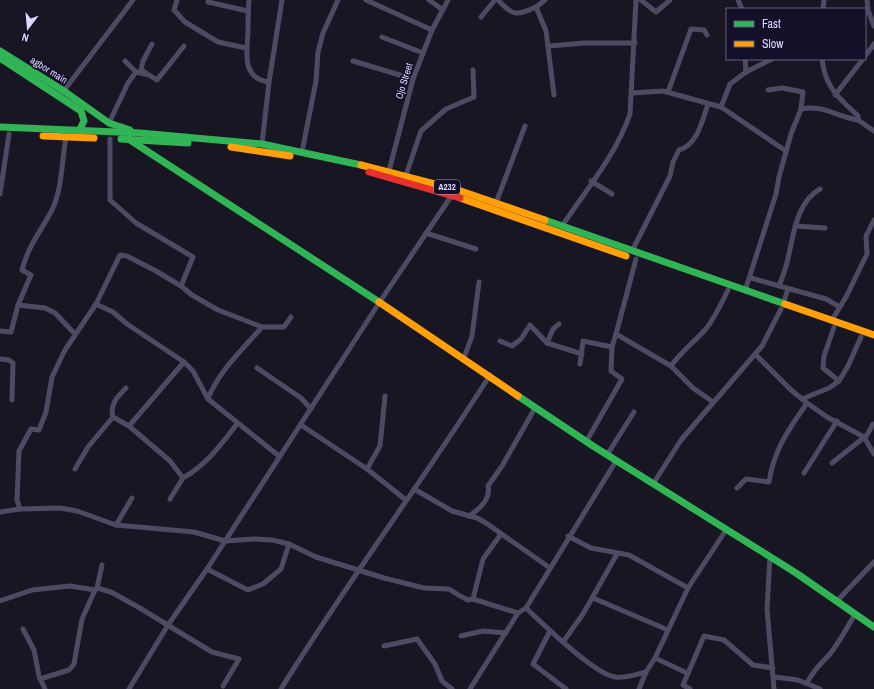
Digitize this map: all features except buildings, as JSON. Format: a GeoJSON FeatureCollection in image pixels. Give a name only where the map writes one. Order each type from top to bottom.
{"type":"FeatureCollection","features":[{"type":"Feature","properties":{"kind":"main road","name":"agbor main"},"geometry":{"type":"LineString","coordinates":[[0,50],[64,91],[84,110]]}},
{"type":"Feature","properties":{"kind":"main road","name":"agbor main"},"geometry":{"type":"LineString","coordinates":[[0,58],[59,97],[84,110]]}},
{"type":"Feature","properties":{"kind":"main road"},"geometry":{"type":"LineString","coordinates":[[84,110],[109,123],[140,134]]}},
{"type":"Feature","properties":{"kind":"main road"},"geometry":{"type":"LineString","coordinates":[[79,131],[85,121],[84,110]]}},
{"type":"Feature","properties":{"kind":"main road","name":"A232"},"geometry":{"type":"LineString","coordinates":[[0,127],[140,134],[262,144],[389,171],[496,203],[526,217],[636,259],[728,290],[782,306]]}},
{"type":"Feature","properties":{"kind":"main road","name":"A232"},"geometry":{"type":"LineString","coordinates":[[0,133],[194,143],[306,158],[350,167],[562,226],[833,324],[874,335]]}},
{"type":"Feature","properties":{"kind":"main road"},"geometry":{"type":"LineString","coordinates":[[130,140],[490,375],[535,408],[586,442],[770,557],[874,628]]}},
{"type":"Feature","properties":{"kind":"main road","name":"A232"},"geometry":{"type":"LineString","coordinates":[[833,324],[861,337],[874,341]]}},
{"type":"Feature","properties":{"kind":"street"},"geometry":{"type":"LineString","coordinates":[[59,97],[133,0]]}},
{"type":"Feature","properties":{"kind":"street"},"geometry":{"type":"LineString","coordinates":[[177,0],[174,10],[185,22],[218,42],[246,48]]}},
{"type":"Feature","properties":{"kind":"street"},"geometry":{"type":"LineString","coordinates":[[249,0],[246,48],[247,65],[258,80],[269,82]]}},
{"type":"Feature","properties":{"kind":"street"},"geometry":{"type":"LineString","coordinates":[[262,144],[269,82],[282,0]]}},
{"type":"Feature","properties":{"kind":"street"},"geometry":{"type":"LineString","coordinates":[[302,152],[316,81],[318,52],[323,33],[338,0]]}},
{"type":"Feature","properties":{"kind":"street"},"geometry":{"type":"LineString","coordinates":[[366,0],[432,30]]}},
{"type":"Feature","properties":{"kind":"street"},"geometry":{"type":"LineString","coordinates":[[429,0],[443,10]]}},
{"type":"Feature","properties":{"kind":"street","name":"Ojo Street"},"geometry":{"type":"LineString","coordinates":[[389,171],[413,79],[432,30],[448,0]]}},
{"type":"Feature","properties":{"kind":"street"},"geometry":{"type":"LineString","coordinates":[[481,18],[495,0]]}},
{"type":"Feature","properties":{"kind":"street"},"geometry":{"type":"LineString","coordinates":[[498,0],[509,12],[517,14],[525,13],[545,0]]}},
{"type":"Feature","properties":{"kind":"street"},"geometry":{"type":"LineString","coordinates":[[562,226],[591,181],[611,155],[625,129],[630,114],[635,44],[636,0]]}},
{"type":"Feature","properties":{"kind":"street"},"geometry":{"type":"LineString","coordinates":[[641,0],[656,12],[670,0]]}},
{"type":"Feature","properties":{"kind":"street"},"geometry":{"type":"LineString","coordinates":[[867,0],[868,10],[874,26]]}},
{"type":"Feature","properties":{"kind":"street"},"geometry":{"type":"LineString","coordinates":[[208,2],[248,11]]}},
{"type":"Feature","properties":{"kind":"street"},"geometry":{"type":"LineString","coordinates":[[536,7],[546,31],[554,94]]}},
{"type":"Feature","properties":{"kind":"street"},"geometry":{"type":"LineString","coordinates":[[668,92],[691,29],[704,30],[707,35]]}},
{"type":"Feature","properties":{"kind":"street"},"geometry":{"type":"LineString","coordinates":[[382,37],[423,53]]}},
{"type":"Feature","properties":{"kind":"street"},"geometry":{"type":"LineString","coordinates":[[549,46],[585,43],[635,44]]}},
{"type":"Feature","properties":{"kind":"street"},"geometry":{"type":"LineString","coordinates":[[152,44],[143,61],[142,70],[157,80],[184,46]]}},
{"type":"Feature","properties":{"kind":"street"},"geometry":{"type":"LineString","coordinates":[[866,55],[874,44]]}},
{"type":"Feature","properties":{"kind":"street"},"geometry":{"type":"LineString","coordinates":[[745,60],[746,72]]}},
{"type":"Feature","properties":{"kind":"street"},"geometry":{"type":"LineString","coordinates":[[721,107],[730,84],[746,72],[770,60]]}},
{"type":"Feature","properties":{"kind":"street"},"geometry":{"type":"LineString","coordinates":[[822,60],[824,72],[835,95],[858,116],[858,120]]}},
{"type":"Feature","properties":{"kind":"street"},"geometry":{"type":"LineString","coordinates":[[835,95],[862,60]]}},
{"type":"Feature","properties":{"kind":"street"},"geometry":{"type":"LineString","coordinates":[[125,61],[136,72],[149,75]]}},
{"type":"Feature","properties":{"kind":"street"},"geometry":{"type":"LineString","coordinates":[[353,61],[413,79]]}},
{"type":"Feature","properties":{"kind":"street"},"geometry":{"type":"LineString","coordinates":[[406,175],[421,131],[446,109],[474,97],[473,70]]}},
{"type":"Feature","properties":{"kind":"street"},"geometry":{"type":"LineString","coordinates":[[109,123],[128,83],[136,72]]}},
{"type":"Feature","properties":{"kind":"street"},"geometry":{"type":"LineString","coordinates":[[745,291],[751,278],[776,194],[786,151],[802,109],[803,92],[782,88],[768,90]]}},
{"type":"Feature","properties":{"kind":"street"},"geometry":{"type":"LineString","coordinates":[[632,93],[668,92],[721,107],[786,151]]}},
{"type":"Feature","properties":{"kind":"street"},"geometry":{"type":"LineString","coordinates":[[632,251],[670,176],[673,162],[679,150],[687,147],[699,130],[708,104]]}},
{"type":"Feature","properties":{"kind":"street"},"geometry":{"type":"LineString","coordinates":[[802,109],[811,106],[821,108],[858,120],[874,132]]}},
{"type":"Feature","properties":{"kind":"street"},"geometry":{"type":"LineString","coordinates":[[496,203],[525,126]]}},
{"type":"Feature","properties":{"kind":"street"},"geometry":{"type":"LineString","coordinates":[[0,191],[9,134]]}},
{"type":"Feature","properties":{"kind":"street"},"geometry":{"type":"LineString","coordinates":[[0,331],[11,332],[18,305],[31,275],[22,270],[24,260],[34,237],[52,210],[58,193],[66,137]]}},
{"type":"Feature","properties":{"kind":"street"},"geometry":{"type":"LineString","coordinates":[[110,139],[110,200],[136,224],[193,257],[181,286]]}},
{"type":"Feature","properties":{"kind":"street"},"geometry":{"type":"LineString","coordinates":[[591,181],[612,194]]}},
{"type":"Feature","properties":{"kind":"street"},"geometry":{"type":"LineString","coordinates":[[779,286],[789,254],[795,226],[811,194],[820,189]]}},
{"type":"Feature","properties":{"kind":"street"},"geometry":{"type":"LineString","coordinates":[[128,689],[168,625],[207,569],[279,456],[301,425],[379,302],[452,195]]}},
{"type":"Feature","properties":{"kind":"street"},"geometry":{"type":"LineString","coordinates":[[839,381],[823,368],[824,356],[833,324],[840,307],[867,254],[866,236],[874,220]]}},
{"type":"Feature","properties":{"kind":"street"},"geometry":{"type":"LineString","coordinates":[[795,226],[825,228]]}},
{"type":"Feature","properties":{"kind":"street"},"geometry":{"type":"LineString","coordinates":[[426,233],[476,249]]}},
{"type":"Feature","properties":{"kind":"street"},"geometry":{"type":"LineString","coordinates":[[20,509],[17,500],[19,451],[31,429],[39,430],[46,412],[52,377],[75,334],[96,304],[120,255],[127,256],[156,271],[218,310],[262,327],[284,327],[291,317]]}},
{"type":"Feature","properties":{"kind":"street"},"geometry":{"type":"LineString","coordinates":[[586,442],[622,379],[611,371],[612,346],[636,259]]}},
{"type":"Feature","properties":{"kind":"street"},"geometry":{"type":"LineString","coordinates":[[751,278],[826,299],[840,307]]}},
{"type":"Feature","properties":{"kind":"street"},"geometry":{"type":"LineString","coordinates":[[464,358],[475,321],[479,282]]}},
{"type":"Feature","properties":{"kind":"street"},"geometry":{"type":"LineString","coordinates":[[653,484],[681,440],[762,346],[782,306],[788,289]]}},
{"type":"Feature","properties":{"kind":"street"},"geometry":{"type":"LineString","coordinates":[[671,366],[678,355],[705,329],[717,313],[728,290]]}},
{"type":"Feature","properties":{"kind":"street"},"geometry":{"type":"LineString","coordinates":[[96,304],[114,312],[127,324],[184,362],[193,371],[208,399],[237,424],[279,456]]}},
{"type":"Feature","properties":{"kind":"street"},"geometry":{"type":"LineString","coordinates":[[18,305],[45,308],[55,313],[75,334]]}},
{"type":"Feature","properties":{"kind":"street"},"geometry":{"type":"LineString","coordinates":[[547,343],[553,329],[559,324]]}},
{"type":"Feature","properties":{"kind":"street"},"geometry":{"type":"LineString","coordinates":[[500,341],[512,346],[517,343],[530,325],[547,343],[582,354]]}},
{"type":"Feature","properties":{"kind":"street"},"geometry":{"type":"LineString","coordinates":[[208,399],[212,389],[234,358],[262,327]]}},
{"type":"Feature","properties":{"kind":"street"},"geometry":{"type":"LineString","coordinates":[[616,334],[671,366],[693,388],[713,402]]}},
{"type":"Feature","properties":{"kind":"street"},"geometry":{"type":"LineString","coordinates":[[802,399],[829,388],[839,381],[848,366],[861,337]]}},
{"type":"Feature","properties":{"kind":"street"},"geometry":{"type":"LineString","coordinates":[[580,364],[583,341],[612,346]]}},
{"type":"Feature","properties":{"kind":"street"},"geometry":{"type":"LineString","coordinates":[[755,354],[791,390],[807,403],[827,417],[837,421],[864,437],[874,454]]}},
{"type":"Feature","properties":{"kind":"street"},"geometry":{"type":"LineString","coordinates":[[0,359],[9,360],[13,363],[12,400]]}},
{"type":"Feature","properties":{"kind":"street"},"geometry":{"type":"LineString","coordinates":[[129,426],[184,362]]}},
{"type":"Feature","properties":{"kind":"street"},"geometry":{"type":"LineString","coordinates":[[257,368],[301,398],[311,409]]}},
{"type":"Feature","properties":{"kind":"street"},"geometry":{"type":"LineString","coordinates":[[281,689],[406,500],[452,436],[490,375]]}},
{"type":"Feature","properties":{"kind":"street"},"geometry":{"type":"LineString","coordinates":[[202,387],[212,389]]}},
{"type":"Feature","properties":{"kind":"street"},"geometry":{"type":"LineString","coordinates":[[126,388],[116,399],[111,411],[113,417],[129,426],[165,456],[183,478]]}},
{"type":"Feature","properties":{"kind":"street"},"geometry":{"type":"LineString","coordinates":[[367,469],[380,446],[385,396]]}},
{"type":"Feature","properties":{"kind":"street"},"geometry":{"type":"LineString","coordinates":[[737,488],[746,479],[769,482],[772,463],[782,440],[807,403]]}},
{"type":"Feature","properties":{"kind":"street"},"geometry":{"type":"LineString","coordinates":[[469,516],[477,511],[488,497],[488,486],[502,466],[535,408]]}},
{"type":"Feature","properties":{"kind":"street"},"geometry":{"type":"LineString","coordinates":[[607,455],[634,412]]}},
{"type":"Feature","properties":{"kind":"street"},"geometry":{"type":"LineString","coordinates":[[75,469],[88,447],[113,417]]}},
{"type":"Feature","properties":{"kind":"street"},"geometry":{"type":"LineString","coordinates":[[804,473],[837,421]]}},
{"type":"Feature","properties":{"kind":"street"},"geometry":{"type":"LineString","coordinates":[[170,499],[183,478],[197,470],[208,459],[237,424]]}},
{"type":"Feature","properties":{"kind":"street"},"geometry":{"type":"LineString","coordinates":[[832,464],[864,437],[873,424]]}},
{"type":"Feature","properties":{"kind":"street"},"geometry":{"type":"LineString","coordinates":[[301,425],[367,469],[406,500]]}},
{"type":"Feature","properties":{"kind":"street"},"geometry":{"type":"LineString","coordinates":[[473,688],[518,613],[526,608],[568,536],[616,461]]}},
{"type":"Feature","properties":{"kind":"street"},"geometry":{"type":"LineString","coordinates":[[414,489],[452,511],[481,520],[550,568]]}},
{"type":"Feature","properties":{"kind":"street"},"geometry":{"type":"LineString","coordinates":[[116,525],[132,498]]}},
{"type":"Feature","properties":{"kind":"street"},"geometry":{"type":"LineString","coordinates":[[0,512],[20,509],[60,508],[77,511],[116,525],[194,532],[225,541],[254,539],[289,544],[311,555],[359,570],[424,588],[449,589],[460,596],[518,613]]}},
{"type":"Feature","properties":{"kind":"street"},"geometry":{"type":"LineString","coordinates":[[639,689],[688,588],[726,530]]}},
{"type":"Feature","properties":{"kind":"street"},"geometry":{"type":"LineString","coordinates":[[473,599],[483,559],[501,534]]}},
{"type":"Feature","properties":{"kind":"street"},"geometry":{"type":"LineString","coordinates":[[568,536],[591,548],[629,556],[688,588]]}},
{"type":"Feature","properties":{"kind":"street"},"geometry":{"type":"LineString","coordinates":[[207,569],[248,590],[263,584],[281,569],[289,544]]}},
{"type":"Feature","properties":{"kind":"street"},"geometry":{"type":"LineString","coordinates":[[563,642],[593,598],[617,554]]}},
{"type":"Feature","properties":{"kind":"street"},"geometry":{"type":"LineString","coordinates":[[770,557],[767,610],[774,668],[774,689]]}},
{"type":"Feature","properties":{"kind":"street"},"geometry":{"type":"LineString","coordinates":[[836,602],[874,562]]}},
{"type":"Feature","properties":{"kind":"street"},"geometry":{"type":"LineString","coordinates":[[40,679],[69,670],[74,664],[82,619],[96,589],[102,565]]}},
{"type":"Feature","properties":{"kind":"street"},"geometry":{"type":"LineString","coordinates":[[0,601],[32,590],[70,586],[111,592],[212,652],[239,659],[223,686]]}},
{"type":"Feature","properties":{"kind":"street"},"geometry":{"type":"LineString","coordinates":[[593,598],[668,630]]}},
{"type":"Feature","properties":{"kind":"street"},"geometry":{"type":"LineString","coordinates":[[526,608],[563,642],[603,673],[616,678],[646,672]]}},
{"type":"Feature","properties":{"kind":"street"},"geometry":{"type":"LineString","coordinates":[[807,683],[816,667],[843,636],[855,614]]}},
{"type":"Feature","properties":{"kind":"street"},"geometry":{"type":"LineString","coordinates":[[23,629],[34,650],[40,679],[45,689]]}},
{"type":"Feature","properties":{"kind":"street"},"geometry":{"type":"LineString","coordinates":[[461,636],[483,631],[506,633]]}},
{"type":"Feature","properties":{"kind":"street"},"geometry":{"type":"LineString","coordinates":[[550,631],[533,664],[566,689]]}},
{"type":"Feature","properties":{"kind":"street"},"geometry":{"type":"LineString","coordinates":[[690,689],[684,685],[704,636],[724,640],[753,665],[774,668]]}},
{"type":"Feature","properties":{"kind":"street"},"geometry":{"type":"LineString","coordinates":[[384,646],[417,639],[435,664],[442,681],[452,689]]}},
{"type":"Feature","properties":{"kind":"street"},"geometry":{"type":"LineString","coordinates":[[655,658],[688,673]]}},
{"type":"Feature","properties":{"kind":"street"},"geometry":{"type":"LineString","coordinates":[[774,677],[798,680],[820,689]]}},
{"type":"Feature","properties":{"kind":"traffic: fast"},"geometry":{"type":"LineString","coordinates":[[0,51],[64,91],[109,123],[130,130]]}},
{"type":"Feature","properties":{"kind":"traffic: fast"},"geometry":{"type":"LineString","coordinates":[[0,58],[81,111],[84,121],[79,131]]}},
{"type":"Feature","properties":{"kind":"traffic: fast"},"geometry":{"type":"LineString","coordinates":[[0,127],[140,133],[262,144],[361,165]]}},
{"type":"Feature","properties":{"kind":"traffic: fast"},"geometry":{"type":"LineString","coordinates":[[121,139],[188,143]]}},
{"type":"Feature","properties":{"kind":"traffic: fast"},"geometry":{"type":"LineString","coordinates":[[130,140],[379,302]]}},
{"type":"Feature","properties":{"kind":"traffic: fast"},"geometry":{"type":"LineString","coordinates":[[545,220],[785,304]]}},
{"type":"Feature","properties":{"kind":"traffic: fast"},"geometry":{"type":"LineString","coordinates":[[518,396],[593,446],[796,573],[874,627]]}},
{"type":"Feature","properties":{"kind":"traffic: slow"},"geometry":{"type":"LineString","coordinates":[[43,136],[94,138]]}},
{"type":"Feature","properties":{"kind":"traffic: slow"},"geometry":{"type":"LineString","coordinates":[[231,147],[290,156]]}},
{"type":"Feature","properties":{"kind":"traffic: slow"},"geometry":{"type":"LineString","coordinates":[[361,165],[458,190],[545,220]]}},
{"type":"Feature","properties":{"kind":"traffic: slow"},"geometry":{"type":"LineString","coordinates":[[460,198],[626,256]]}},
{"type":"Feature","properties":{"kind":"traffic: slow"},"geometry":{"type":"LineString","coordinates":[[379,302],[518,396]]}},
{"type":"Feature","properties":{"kind":"traffic: slow"},"geometry":{"type":"LineString","coordinates":[[785,304],[874,335]]}},
{"type":"Feature","properties":{"kind":"traffic: jam"},"geometry":{"type":"LineString","coordinates":[[369,172],[460,198]]}}]}
